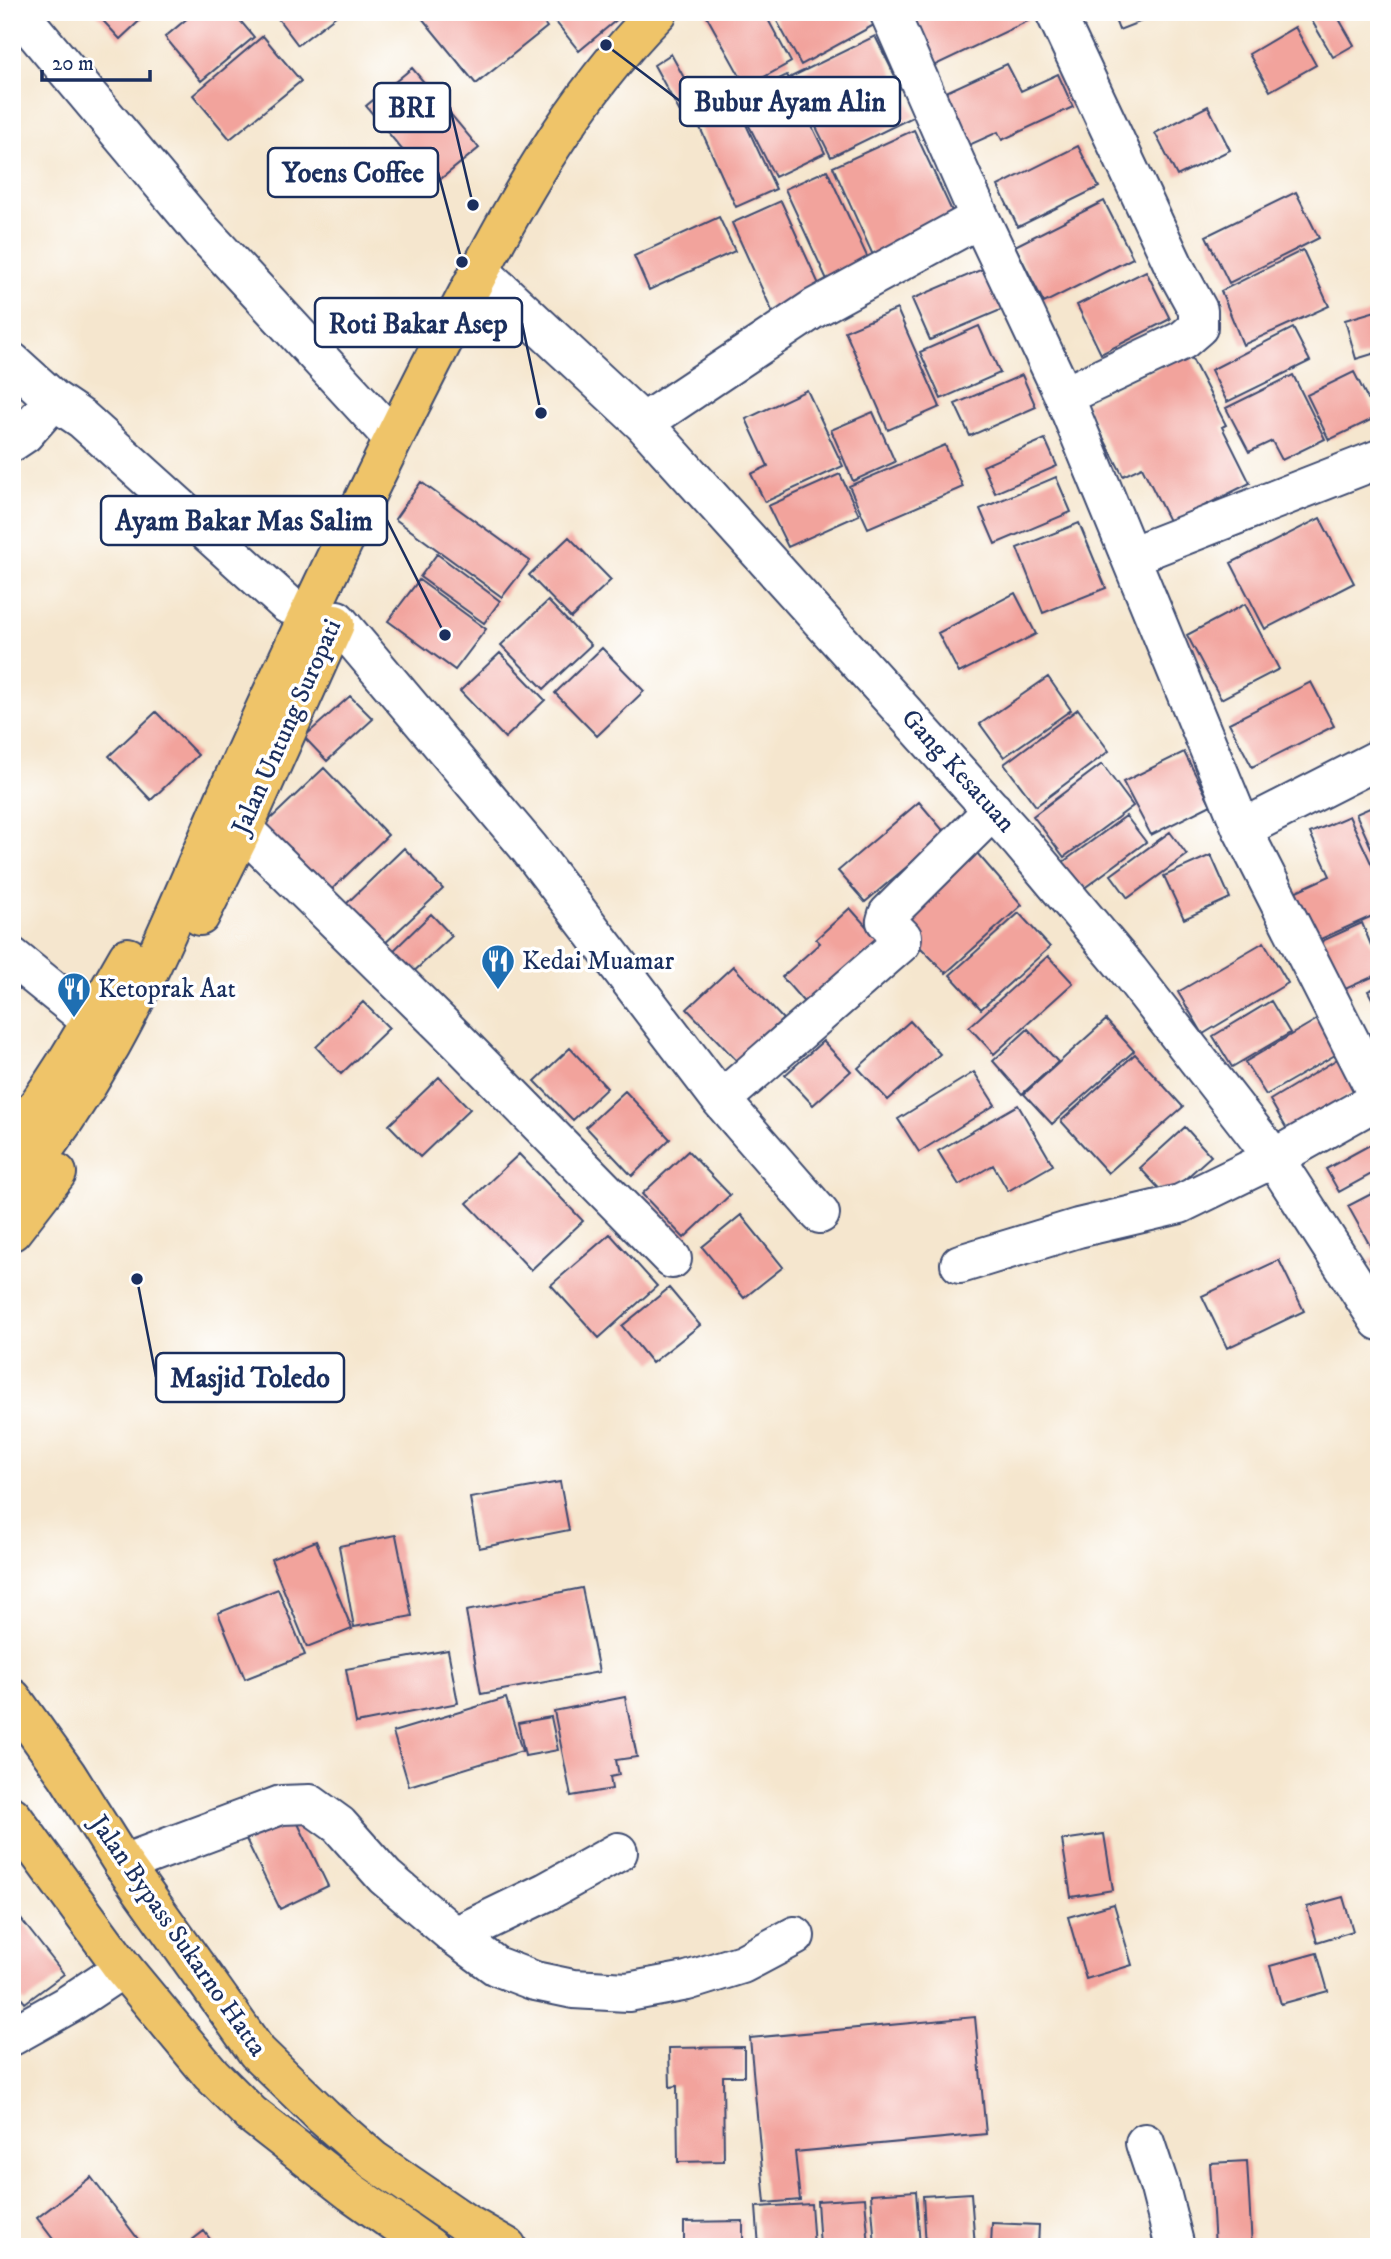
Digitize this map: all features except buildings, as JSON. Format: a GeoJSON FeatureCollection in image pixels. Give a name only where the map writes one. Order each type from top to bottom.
{"type":"FeatureCollection","features":[{"type":"Feature","properties":{"kind":"main road"},"geometry":{"type":"LineString","coordinates":[[359,509],[392,437],[539,162],[605,70],[656,13]]}},
{"type":"Feature","properties":{"kind":"main road","name":"Jalan Untung Suropati"},"geometry":{"type":"LineString","coordinates":[[12,1139],[32,1115],[132,950],[182,845],[312,612],[359,509]]}},
{"type":"Feature","properties":{"kind":"main road","name":"Jalan Untung Suropati"},"geometry":{"type":"LineString","coordinates":[[12,1231],[53,1180],[125,1064],[243,829],[312,612],[359,509]]}},
{"type":"Feature","properties":{"kind":"main road"},"geometry":{"type":"LineString","coordinates":[[12,1191],[49,1144],[111,1044],[152,962],[245,753],[312,612]]}},
{"type":"Feature","properties":{"kind":"main road","name":"Jalan Bypass Sukarno Hatta"},"geometry":{"type":"LineString","coordinates":[[12,1698],[123,1864],[257,2052],[373,2160],[465,2223],[507,2247]]}},
{"type":"Feature","properties":{"kind":"main road","name":"Jalan Bypass Sukarno Hatta"},"geometry":{"type":"LineString","coordinates":[[12,1816],[123,1968],[211,2074],[251,2114],[351,2192],[429,2247]]}},
{"type":"Feature","properties":{"kind":"street"},"geometry":{"type":"LineString","coordinates":[[18,12],[200,229],[392,437]]}},
{"type":"Feature","properties":{"kind":"street"},"geometry":{"type":"LineString","coordinates":[[888,12],[1063,396],[1242,829],[1379,1098],[1274,1158],[1180,1204],[1078,1228],[960,1264]]}},
{"type":"Feature","properties":{"kind":"street"},"geometry":{"type":"LineString","coordinates":[[1055,12],[1174,266],[1198,310],[1198,327],[1183,340],[1063,396]]}},
{"type":"Feature","properties":{"kind":"street"},"geometry":{"type":"LineString","coordinates":[[643,423],[815,308],[980,218]]}},
{"type":"Feature","properties":{"kind":"street","name":"Gang Kesatuan"},"geometry":{"type":"LineString","coordinates":[[480,270],[643,423],[993,810],[1129,971],[1274,1158],[1379,1321]]}},
{"type":"Feature","properties":{"kind":"street"},"geometry":{"type":"LineString","coordinates":[[12,362],[54,400],[82,419],[312,612],[529,848],[721,1100],[820,1214]]}},
{"type":"Feature","properties":{"kind":"street"},"geometry":{"type":"LineString","coordinates":[[12,442],[24,434],[54,400]]}},
{"type":"Feature","properties":{"kind":"street"},"geometry":{"type":"LineString","coordinates":[[1131,556],[1379,460]]}},
{"type":"Feature","properties":{"kind":"street"},"geometry":{"type":"LineString","coordinates":[[1242,829],[1379,758]]}},
{"type":"Feature","properties":{"kind":"street"},"geometry":{"type":"LineString","coordinates":[[721,1100],[901,943],[902,937],[886,920],[888,915],[993,810]]}},
{"type":"Feature","properties":{"kind":"street"},"geometry":{"type":"LineString","coordinates":[[243,829],[459,1042],[672,1259]]}},
{"type":"Feature","properties":{"kind":"street"},"geometry":{"type":"LineString","coordinates":[[12,957],[91,1021]]}},
{"type":"Feature","properties":{"kind":"street"},"geometry":{"type":"LineString","coordinates":[[123,1864],[281,1805],[310,1804],[339,1825],[385,1877],[455,1936],[496,1966],[535,1981],[573,1989],[628,1992],[687,1981],[743,1964],[795,1936]]}},
{"type":"Feature","properties":{"kind":"street"},"geometry":{"type":"LineString","coordinates":[[455,1936],[618,1853]]}},
{"type":"Feature","properties":{"kind":"street"},"geometry":{"type":"LineString","coordinates":[[12,2036],[69,2004],[123,1968]]}},
{"type":"Feature","properties":{"kind":"street"},"geometry":{"type":"LineString","coordinates":[[1145,2143],[1175,2247]]}},
{"type":"Feature","properties":{"kind":"place","name":"Bubur Ayam Alin"},"geometry":{"type":"Point","coordinates":[606,45]}},
{"type":"Feature","properties":{"kind":"place","name":"BRI"},"geometry":{"type":"Point","coordinates":[473,205]}},
{"type":"Feature","properties":{"kind":"place","name":"Yoens Coffee"},"geometry":{"type":"Point","coordinates":[462,262]}},
{"type":"Feature","properties":{"kind":"place","name":"Roti Bakar Asep"},"geometry":{"type":"Point","coordinates":[541,413]}},
{"type":"Feature","properties":{"kind":"place","name":"Ayam Bakar Mas Salim"},"geometry":{"type":"Point","coordinates":[445,635]}},
{"type":"Feature","properties":{"kind":"place","name":"Kedai Muamar"},"geometry":{"type":"Point","coordinates":[498,991]}},
{"type":"Feature","properties":{"kind":"place","name":"Ketoprak Aat"},"geometry":{"type":"Point","coordinates":[74,1019]}},
{"type":"Feature","properties":{"kind":"place","name":"Masjid Toledo"},"geometry":{"type":"Point","coordinates":[137,1279]}}]}
